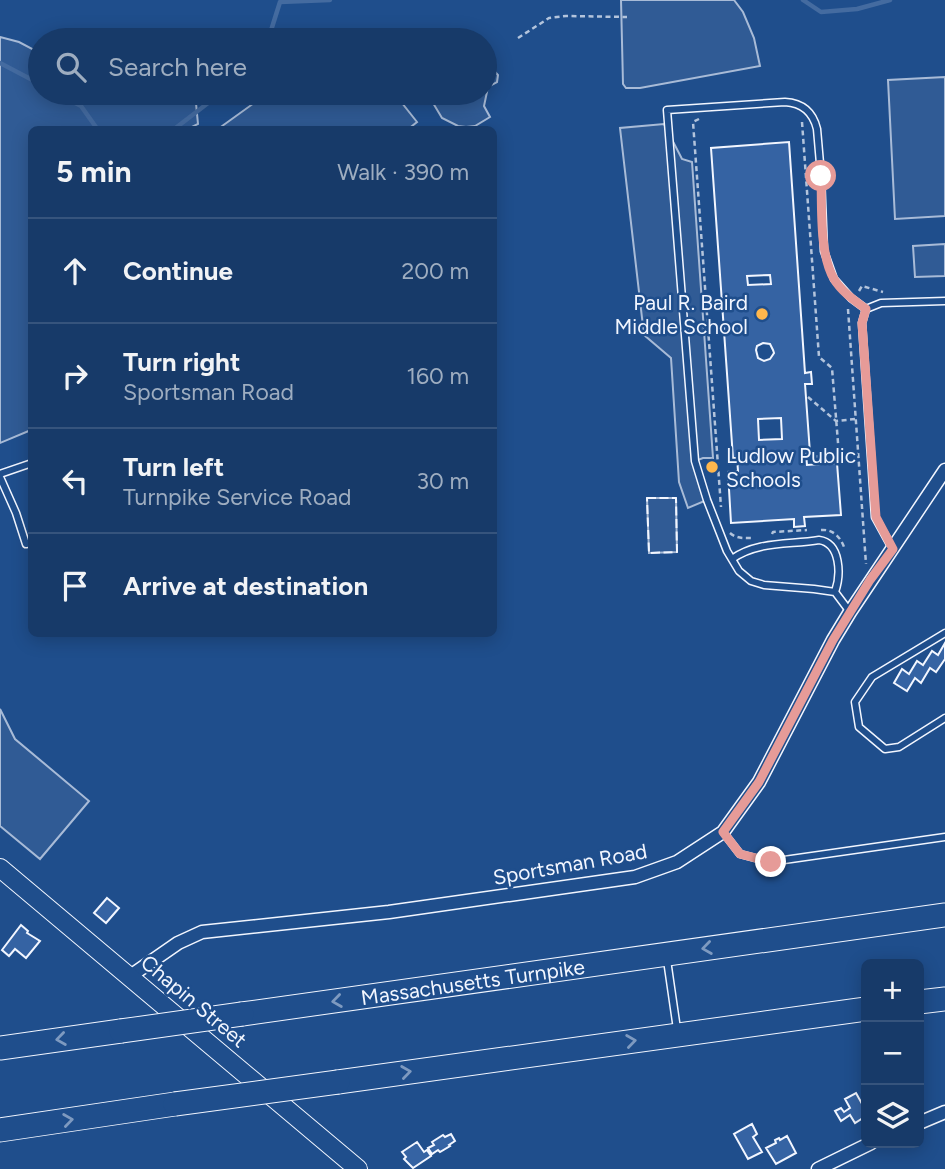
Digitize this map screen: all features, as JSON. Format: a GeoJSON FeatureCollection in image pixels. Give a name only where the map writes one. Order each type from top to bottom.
{"type":"FeatureCollection","features":[{"type":"Feature","properties":{"kind":"highway"},"geometry":{"type":"LineString","coordinates":[[746,942],[945,901]]}},
{"type":"Feature","properties":{"kind":"highway","name":"Massachusetts Turnpike"},"geometry":{"type":"LineString","coordinates":[[0,1048],[945,915]]}},
{"type":"Feature","properties":{"kind":"highway"},"geometry":{"type":"LineString","coordinates":[[924,1001],[945,999]]}},
{"type":"Feature","properties":{"kind":"highway"},"geometry":{"type":"LineString","coordinates":[[0,1129],[861,1010]]}},
{"type":"Feature","properties":{"kind":"main road","name":"Chapin Street"},"geometry":{"type":"LineString","coordinates":[[0,868],[358,1169]]}},
{"type":"Feature","properties":{"kind":"street","name":"Sportsman Road"},"geometry":{"type":"LineString","coordinates":[[129,977],[178,943],[202,932],[389,912],[635,877],[677,862],[723,832],[759,782],[850,611],[945,470]]}},
{"type":"Feature","properties":{"kind":"street"},"geometry":{"type":"LineString","coordinates":[[924,1121],[945,1112]]}},
{"type":"Feature","properties":{"kind":"street"},"geometry":{"type":"LineString","coordinates":[[818,1169],[861,1148]]}},
{"type":"Feature","properties":{"kind":"lane"},"geometry":{"type":"LineString","coordinates":[[850,611],[835,592],[764,585],[739,571],[727,551],[707,500],[695,461],[667,110],[785,102],[806,109],[815,121],[817,129],[824,251],[834,279],[853,300],[866,309]]}},
{"type":"Feature","properties":{"kind":"lane"},"geometry":{"type":"LineString","coordinates":[[866,309],[881,303],[945,302]]}},
{"type":"Feature","properties":{"kind":"lane"},"geometry":{"type":"LineString","coordinates":[[866,309],[862,323],[876,517],[893,549]]}},
{"type":"Feature","properties":{"kind":"lane"},"geometry":{"type":"LineString","coordinates":[[28,464],[0,475],[28,544]]}},
{"type":"Feature","properties":{"kind":"lane"},"geometry":{"type":"LineString","coordinates":[[732,559],[754,547],[823,540],[833,546],[836,554],[838,582],[835,592]]}},
{"type":"Feature","properties":{"kind":"lane"},"geometry":{"type":"LineString","coordinates":[[945,633],[872,677],[855,702],[859,727],[885,749],[899,747],[945,718]]}},
{"type":"Feature","properties":{"kind":"lane"},"geometry":{"type":"LineString","coordinates":[[723,832],[740,854],[771,862],[945,837]]}},
{"type":"Feature","properties":{"kind":"lane"},"geometry":{"type":"LineString","coordinates":[[667,954],[677,1035]]}},
{"type":"Feature","properties":{"kind":"path"},"geometry":{"type":"LineString","coordinates":[[518,38],[549,18],[627,17]]}},
{"type":"Feature","properties":{"kind":"path"},"geometry":{"type":"LineString","coordinates":[[702,117],[694,122],[720,503],[723,512]]}},
{"type":"Feature","properties":{"kind":"path"},"geometry":{"type":"LineString","coordinates":[[802,119],[819,356],[832,368],[838,455]]}},
{"type":"Feature","properties":{"kind":"path"},"geometry":{"type":"LineString","coordinates":[[862,286],[847,310],[866,567]]}},
{"type":"Feature","properties":{"kind":"path"},"geometry":{"type":"LineString","coordinates":[[808,397],[836,421],[855,419]]}},
{"type":"Feature","properties":{"kind":"path"},"geometry":{"type":"LineString","coordinates":[[806,457],[858,454]]}},
{"type":"Feature","properties":{"kind":"path"},"geometry":{"type":"LineString","coordinates":[[771,537],[774,533],[827,529],[843,543],[846,555]]}},
{"type":"Feature","properties":{"kind":"path"},"geometry":{"type":"LineString","coordinates":[[728,531],[742,538],[761,537]]}},
{"type":"Feature","properties":{"kind":"shaded area"},"geometry":{"type":"Polygon","coordinates":[[[621,0],[734,0],[743,12],[754,38],[760,66],[640,88],[626,88],[623,84],[621,0]]]}},
{"type":"Feature","properties":{"kind":"shaded area"},"geometry":{"type":"Polygon","coordinates":[[[0,37],[28,47],[28,105],[196,105],[198,124],[28,126],[28,431],[0,443],[0,37]]]}},
{"type":"Feature","properties":{"kind":"shaded area"},"geometry":{"type":"Polygon","coordinates":[[[945,77],[945,216],[895,219],[888,80],[945,77]]]}},
{"type":"Feature","properties":{"kind":"shaded area"},"geometry":{"type":"Polygon","coordinates":[[[251,105],[404,105],[417,122],[412,126],[222,126],[251,105]]]}},
{"type":"Feature","properties":{"kind":"shaded area"},"geometry":{"type":"Polygon","coordinates":[[[434,105],[484,105],[490,117],[475,126],[458,126],[442,118],[434,105]]]}},
{"type":"Feature","properties":{"kind":"shaded area"},"geometry":{"type":"Polygon","coordinates":[[[664,124],[682,159],[692,162],[713,458],[695,461],[707,500],[688,508],[679,482],[671,358],[644,335],[620,128],[664,124]]]}},
{"type":"Feature","properties":{"kind":"shaded area"},"geometry":{"type":"Polygon","coordinates":[[[945,244],[945,276],[915,277],[913,246],[945,244]]]}},
{"type":"Feature","properties":{"kind":"shaded area"},"geometry":{"type":"Polygon","coordinates":[[[647,498],[676,498],[677,552],[649,553],[647,498]]]}},
{"type":"Feature","properties":{"kind":"shaded area"},"geometry":{"type":"Polygon","coordinates":[[[0,709],[15,739],[89,801],[40,859],[0,826],[0,709]]]}},
{"type":"Feature","properties":{"kind":"building","name":"Paul R. Baird Middle School"},"geometry":{"type":"Polygon","coordinates":[[[789,142],[805,373],[811,372],[812,384],[805,384],[810,453],[806,454],[807,465],[837,463],[841,515],[804,517],[805,526],[794,527],[794,519],[731,523],[728,472],[738,471],[737,458],[733,458],[711,148],[789,142]],[[770,275],[747,276],[748,285],[771,284],[770,275]],[[770,344],[757,346],[758,358],[764,361],[770,359],[774,353],[770,344]],[[781,418],[758,419],[759,440],[782,439],[781,418]]]}},
{"type":"Feature","properties":{"kind":"building"},"geometry":{"type":"Polygon","coordinates":[[[945,643],[945,659],[936,672],[930,668],[921,683],[915,678],[907,691],[894,683],[902,669],[909,674],[917,661],[923,665],[932,651],[938,655],[945,643]]]}},
{"type":"Feature","properties":{"kind":"building"},"geometry":{"type":"Polygon","coordinates":[[[107,898],[119,908],[106,923],[94,913],[107,898]]]}},
{"type":"Feature","properties":{"kind":"building"},"geometry":{"type":"Polygon","coordinates":[[[21,925],[27,933],[40,941],[26,958],[15,949],[9,956],[2,950],[21,925]]]}},
{"type":"Feature","properties":{"kind":"building"},"geometry":{"type":"Polygon","coordinates":[[[856,1093],[861,1102],[861,1119],[855,1123],[850,1115],[841,1121],[835,1111],[841,1108],[844,1112],[850,1108],[845,1099],[856,1093]]]}},
{"type":"Feature","properties":{"kind":"building"},"geometry":{"type":"Polygon","coordinates":[[[752,1124],[757,1134],[753,1137],[762,1152],[748,1159],[734,1134],[752,1124]]]}},
{"type":"Feature","properties":{"kind":"building"},"geometry":{"type":"Polygon","coordinates":[[[451,1134],[455,1141],[440,1152],[438,1150],[432,1154],[428,1148],[434,1145],[432,1142],[443,1135],[445,1137],[451,1134]]]}},
{"type":"Feature","properties":{"kind":"building"},"geometry":{"type":"Polygon","coordinates":[[[787,1136],[796,1153],[776,1164],[766,1148],[776,1143],[775,1140],[787,1136]]]}},
{"type":"Feature","properties":{"kind":"building"},"geometry":{"type":"Polygon","coordinates":[[[417,1142],[424,1152],[427,1150],[431,1156],[413,1168],[404,1159],[406,1157],[402,1152],[417,1142]]]}},
{"type":"Feature","properties":{"kind":"waterway"},"geometry":{"type":"LineString","coordinates":[[272,28],[280,2],[330,0]]}},
{"type":"Feature","properties":{"kind":"waterway"},"geometry":{"type":"LineString","coordinates":[[803,0],[821,12],[857,9],[890,0]]}},
{"type":"Feature","properties":{"kind":"waterway"},"geometry":{"type":"LineString","coordinates":[[0,63],[28,78]]}},
{"type":"Feature","properties":{"kind":"waterway"},"geometry":{"type":"LineString","coordinates":[[79,105],[95,126]]}},
{"type":"Feature","properties":{"kind":"waterway"},"geometry":{"type":"LineString","coordinates":[[178,126],[205,105]]}},
{"type":"Feature","properties":{"kind":"fence"},"geometry":{"type":"LineString","coordinates":[[647,498],[676,498],[677,552],[649,553],[647,498]]}},
{"type":"Feature","properties":{"kind":"place","name":"Paul R. Baird Middle School"},"geometry":{"type":"Point","coordinates":[762,314]}},
{"type":"Feature","properties":{"kind":"place","name":"Ludlow Public Schools"},"geometry":{"type":"Point","coordinates":[712,467]}},
{"type":"Feature","properties":{"kind":"route"},"geometry":{"type":"LineString","coordinates":[[771,862],[740,854],[723,832],[759,782],[833,640],[870,580],[893,549],[876,517],[862,323],[866,309],[851,298],[834,279],[824,251],[821,176]]}}]}
